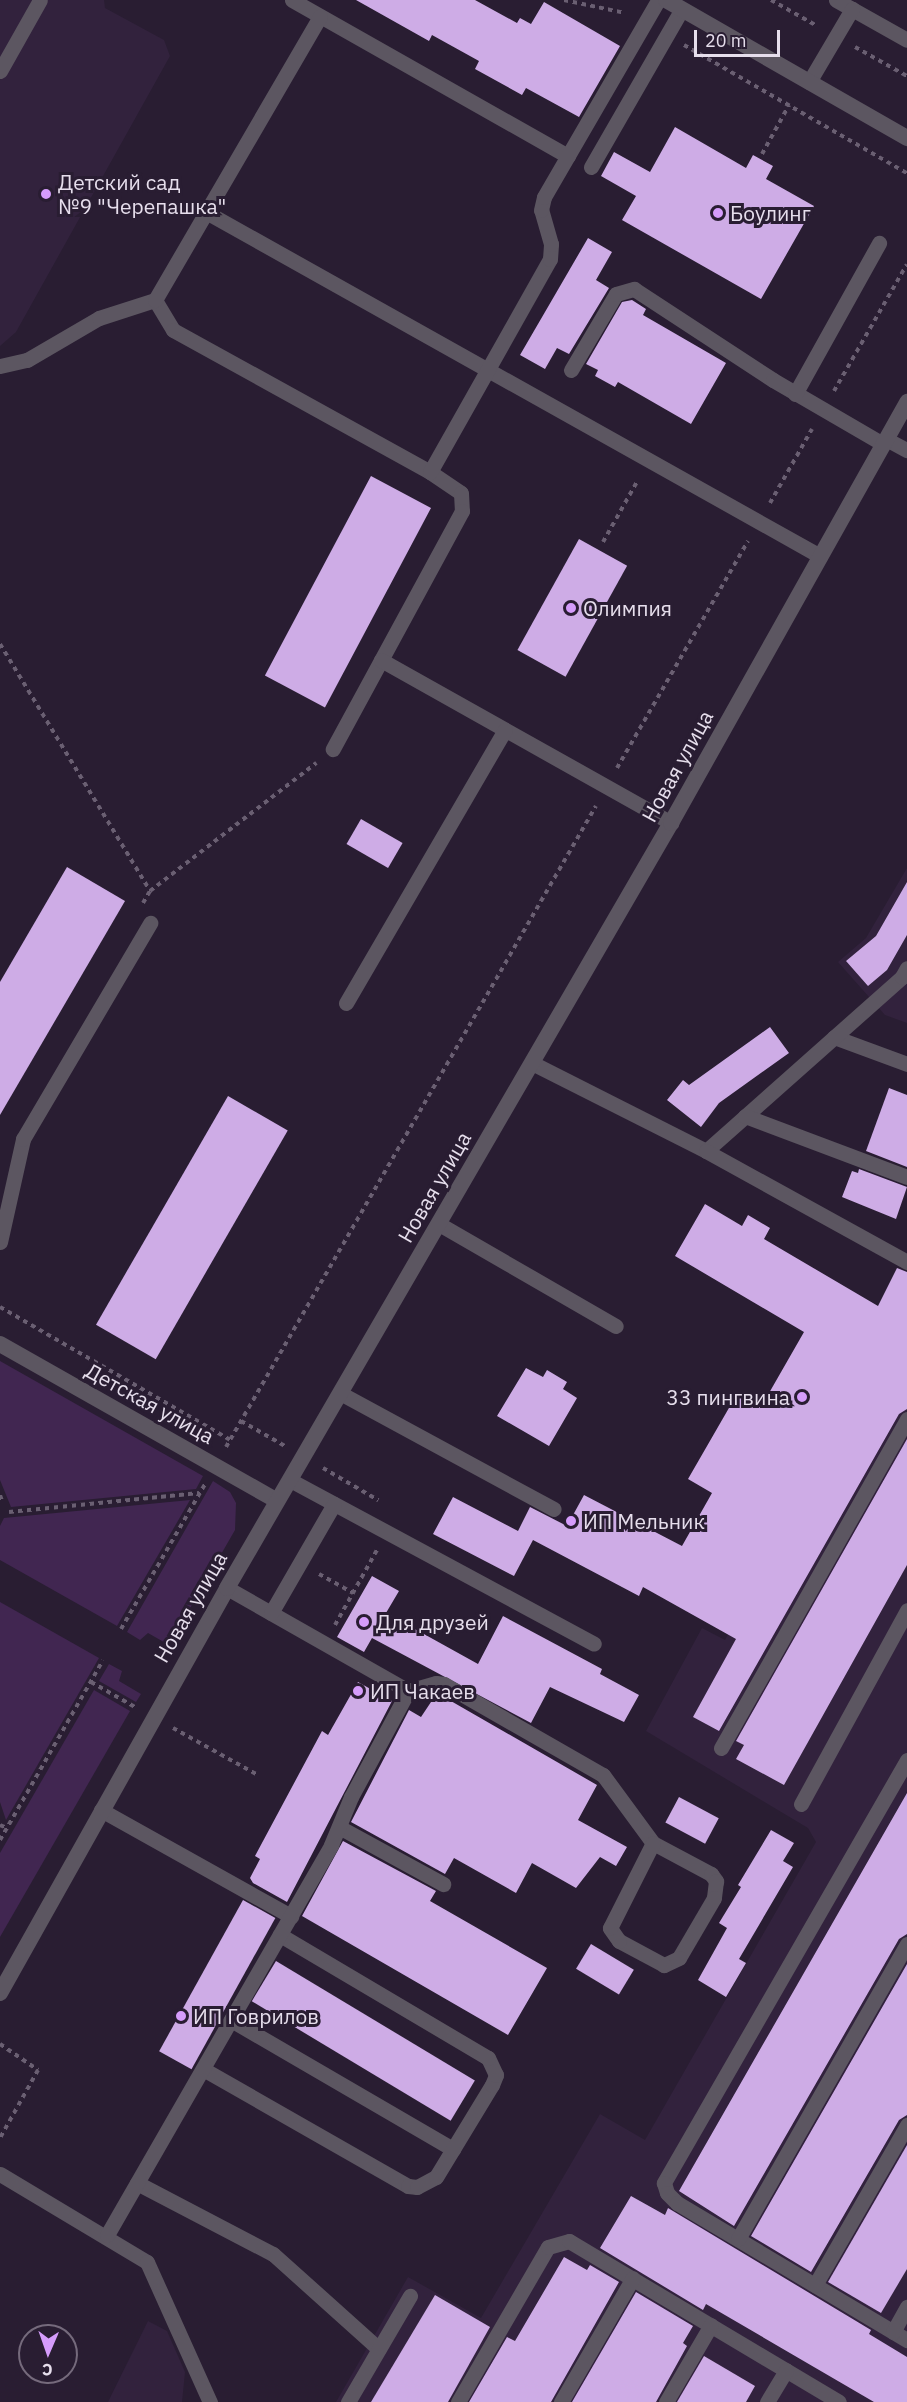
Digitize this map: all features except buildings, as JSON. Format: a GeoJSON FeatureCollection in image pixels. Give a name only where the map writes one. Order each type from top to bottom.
{"type":"FeatureCollection","features":[{"type":"Feature","properties":{"kind":"street"},"geometry":{"type":"LineString","coordinates":[[666,0],[907,138]]}},
{"type":"Feature","properties":{"kind":"street","name":"Новая улица"},"geometry":{"type":"LineString","coordinates":[[0,1993],[227,1588],[671,823],[907,402]]}},
{"type":"Feature","properties":{"kind":"street","name":"Детская улица"},"geometry":{"type":"LineString","coordinates":[[0,1344],[277,1501]]}},
{"type":"Feature","properties":{"kind":"lane"},"geometry":{"type":"LineString","coordinates":[[0,71],[40,0]]}},
{"type":"Feature","properties":{"kind":"lane"},"geometry":{"type":"LineString","coordinates":[[292,0],[568,156]]}},
{"type":"Feature","properties":{"kind":"lane"},"geometry":{"type":"LineString","coordinates":[[430,472],[550,259],[542,204],[658,0]]}},
{"type":"Feature","properties":{"kind":"lane"},"geometry":{"type":"LineString","coordinates":[[836,0],[907,40]]}},
{"type":"Feature","properties":{"kind":"lane"},"geometry":{"type":"LineString","coordinates":[[591,167],[682,9]]}},
{"type":"Feature","properties":{"kind":"lane"},"geometry":{"type":"LineString","coordinates":[[809,82],[852,9]]}},
{"type":"Feature","properties":{"kind":"lane"},"geometry":{"type":"LineString","coordinates":[[0,366],[27,360],[99,318],[155,300],[320,15]]}},
{"type":"Feature","properties":{"kind":"lane"},"geometry":{"type":"LineString","coordinates":[[206,212],[489,368],[820,556]]}},
{"type":"Feature","properties":{"kind":"lane"},"geometry":{"type":"LineString","coordinates":[[795,394],[879,243]]}},
{"type":"Feature","properties":{"kind":"lane"},"geometry":{"type":"LineString","coordinates":[[571,370],[616,294],[634,289],[795,394],[885,442],[907,450]]}},
{"type":"Feature","properties":{"kind":"lane"},"geometry":{"type":"LineString","coordinates":[[155,300],[173,330],[430,472],[461,494],[462,511],[333,749]]}},
{"type":"Feature","properties":{"kind":"lane"},"geometry":{"type":"LineString","coordinates":[[381,660],[671,823]]}},
{"type":"Feature","properties":{"kind":"lane"},"geometry":{"type":"LineString","coordinates":[[346,1003],[505,730]]}},
{"type":"Feature","properties":{"kind":"lane"},"geometry":{"type":"LineString","coordinates":[[0,1242],[23,1138],[150,923]]}},
{"type":"Feature","properties":{"kind":"lane"},"geometry":{"type":"LineString","coordinates":[[706,1151],[905,975]]}},
{"type":"Feature","properties":{"kind":"lane"},"geometry":{"type":"LineString","coordinates":[[834,1037],[907,1064]]}},
{"type":"Feature","properties":{"kind":"lane"},"geometry":{"type":"LineString","coordinates":[[532,1063],[706,1151],[907,1262]]}},
{"type":"Feature","properties":{"kind":"lane"},"geometry":{"type":"LineString","coordinates":[[745,1116],[907,1177]]}},
{"type":"Feature","properties":{"kind":"lane"},"geometry":{"type":"LineString","coordinates":[[439,1224],[616,1326]]}},
{"type":"Feature","properties":{"kind":"lane"},"geometry":{"type":"LineString","coordinates":[[340,1393],[554,1509]]}},
{"type":"Feature","properties":{"kind":"lane"},"geometry":{"type":"LineString","coordinates":[[721,1748],[907,1419]]}},
{"type":"Feature","properties":{"kind":"lane"},"geometry":{"type":"LineString","coordinates":[[290,1480],[594,1644]]}},
{"type":"Feature","properties":{"kind":"lane"},"geometry":{"type":"LineString","coordinates":[[271,1613],[334,1504]]}},
{"type":"Feature","properties":{"kind":"lane"},"geometry":{"type":"LineString","coordinates":[[227,1588],[408,1691],[444,1684],[603,1774],[653,1843],[711,1874],[716,1881],[714,1898],[680,1958],[664,1965],[619,1941],[610,1928],[611,1920],[653,1843]]}},
{"type":"Feature","properties":{"kind":"lane"},"geometry":{"type":"LineString","coordinates":[[801,1804],[907,1610]]}},
{"type":"Feature","properties":{"kind":"lane"},"geometry":{"type":"LineString","coordinates":[[106,2235],[291,1916],[408,1691]]}},
{"type":"Feature","properties":{"kind":"lane"},"geometry":{"type":"LineString","coordinates":[[907,1760],[666,2174],[667,2193],[677,2203],[907,2340]]}},
{"type":"Feature","properties":{"kind":"lane"},"geometry":{"type":"LineString","coordinates":[[101,1810],[291,1916]]}},
{"type":"Feature","properties":{"kind":"lane"},"geometry":{"type":"LineString","coordinates":[[339,1827],[443,1884]]}},
{"type":"Feature","properties":{"kind":"lane"},"geometry":{"type":"LineString","coordinates":[[203,2069],[408,2186],[427,2185],[453,2149],[496,2075],[488,2058],[280,1935]]}},
{"type":"Feature","properties":{"kind":"lane"},"geometry":{"type":"LineString","coordinates":[[738,2239],[907,1944]]}},
{"type":"Feature","properties":{"kind":"lane"},"geometry":{"type":"LineString","coordinates":[[231,2020],[453,2149]]}},
{"type":"Feature","properties":{"kind":"lane"},"geometry":{"type":"LineString","coordinates":[[815,2285],[907,2125]]}},
{"type":"Feature","properties":{"kind":"lane"},"geometry":{"type":"LineString","coordinates":[[0,2174],[106,2235],[147,2262],[156,2277],[210,2402]]}},
{"type":"Feature","properties":{"kind":"lane"},"geometry":{"type":"LineString","coordinates":[[137,2183],[273,2254],[379,2349]]}},
{"type":"Feature","properties":{"kind":"lane"},"geometry":{"type":"LineString","coordinates":[[458,2402],[548,2247],[568,2241],[839,2402]]}},
{"type":"Feature","properties":{"kind":"lane"},"geometry":{"type":"LineString","coordinates":[[561,2402],[633,2278]]}},
{"type":"Feature","properties":{"kind":"lane"},"geometry":{"type":"LineString","coordinates":[[348,2402],[410,2296]]}},
{"type":"Feature","properties":{"kind":"lane"},"geometry":{"type":"LineString","coordinates":[[893,2332],[907,2307]]}},
{"type":"Feature","properties":{"kind":"lane"},"geometry":{"type":"LineString","coordinates":[[666,2402],[711,2325]]}},
{"type":"Feature","properties":{"kind":"lane"},"geometry":{"type":"LineString","coordinates":[[767,2402],[786,2370]]}},
{"type":"Feature","properties":{"kind":"lane"},"geometry":{"type":"LineString","coordinates":[[196,2402],[204,2387]]}},
{"type":"Feature","properties":{"kind":"path"},"geometry":{"type":"LineString","coordinates":[[564,0],[629,13],[645,22]]}},
{"type":"Feature","properties":{"kind":"path"},"geometry":{"type":"LineString","coordinates":[[668,35],[907,173]]}},
{"type":"Feature","properties":{"kind":"path"},"geometry":{"type":"LineString","coordinates":[[762,153],[789,105]]}},
{"type":"Feature","properties":{"kind":"path"},"geometry":{"type":"LineString","coordinates":[[121,1629],[907,264]]}},
{"type":"Feature","properties":{"kind":"path"},"geometry":{"type":"LineString","coordinates":[[603,542],[650,460]]}},
{"type":"Feature","properties":{"kind":"path"},"geometry":{"type":"LineString","coordinates":[[0,644],[150,891]]}},
{"type":"Feature","properties":{"kind":"path"},"geometry":{"type":"LineString","coordinates":[[0,1307],[230,1440]]}},
{"type":"Feature","properties":{"kind":"path"},"geometry":{"type":"LineString","coordinates":[[9,1512],[200,1493]]}},
{"type":"Feature","properties":{"kind":"path"},"geometry":{"type":"LineString","coordinates":[[0,1495],[2,1501]]}},
{"type":"Feature","properties":{"kind":"path"},"geometry":{"type":"LineString","coordinates":[[325,1644],[387,1533]]}},
{"type":"Feature","properties":{"kind":"path"},"geometry":{"type":"LineString","coordinates":[[300,1563],[353,1593]]}},
{"type":"Feature","properties":{"kind":"path"},"geometry":{"type":"LineString","coordinates":[[0,1840],[103,1660]]}},
{"type":"Feature","properties":{"kind":"path"},"geometry":{"type":"LineString","coordinates":[[0,1824],[7,1828]]}},
{"type":"Feature","properties":{"kind":"path"},"geometry":{"type":"LineString","coordinates":[[0,2044],[38,2070],[0,2138]]}},
{"type":"Feature","properties":{"kind":"shaded area","name":"Детский сад №9 \"Черепашка\""},"geometry":{"type":"Polygon","coordinates":[[[0,0],[104,0],[105,8],[164,40],[170,56],[16,332],[0,346],[0,0]]]}},
{"type":"Feature","properties":{"kind":"shaded area"},"geometry":{"type":"Polygon","coordinates":[[[907,868],[907,1023],[885,1015],[838,962],[866,938],[907,868]]]}},
{"type":"Feature","properties":{"kind":"shaded area"},"geometry":{"type":"Polygon","coordinates":[[[907,1312],[907,2402],[336,2402],[408,2277],[481,2318],[600,2114],[645,2140],[816,1842],[808,1828],[646,1731],[702,1628],[725,1640],[907,1312]]]}},
{"type":"Feature","properties":{"kind":"shaded area"},"geometry":{"type":"Polygon","coordinates":[[[0,1361],[203,1476],[196,1489],[11,1507],[0,1480],[0,1361]]]}},
{"type":"Feature","properties":{"kind":"shaded area"},"geometry":{"type":"Polygon","coordinates":[[[213,1481],[230,1492],[236,1503],[235,1530],[169,1645],[148,1633],[140,1640],[127,1632],[213,1481]]]}},
{"type":"Feature","properties":{"kind":"shaded area"},"geometry":{"type":"Polygon","coordinates":[[[190,1500],[117,1626],[0,1560],[0,1526],[4,1518],[190,1500]]]}},
{"type":"Feature","properties":{"kind":"shaded area"},"geometry":{"type":"Polygon","coordinates":[[[0,1602],[99,1658],[6,1820],[0,1802],[0,1602]]]}},
{"type":"Feature","properties":{"kind":"shaded area"},"geometry":{"type":"Polygon","coordinates":[[[109,1664],[122,1671],[119,1681],[141,1694],[136,1702],[99,1681],[109,1664]]]}},
{"type":"Feature","properties":{"kind":"shaded area"},"geometry":{"type":"Polygon","coordinates":[[[94,1690],[130,1711],[0,1937],[0,1853],[94,1690]]]}},
{"type":"Feature","properties":{"kind":"shaded area"},"geometry":{"type":"Polygon","coordinates":[[[148,2321],[167,2331],[185,2372],[182,2402],[108,2402],[148,2321]]]}},
{"type":"Feature","properties":{"kind":"place","name":"Детский сад №9 \"Черепашка\""},"geometry":{"type":"Point","coordinates":[46,194]}},
{"type":"Feature","properties":{"kind":"place","name":"Боулинг"},"geometry":{"type":"Point","coordinates":[718,213]}},
{"type":"Feature","properties":{"kind":"place","name":"Олимпия"},"geometry":{"type":"Point","coordinates":[571,608]}},
{"type":"Feature","properties":{"kind":"place","name":"33 пингвина"},"geometry":{"type":"Point","coordinates":[802,1397]}},
{"type":"Feature","properties":{"kind":"place","name":"ИП Мельник"},"geometry":{"type":"Point","coordinates":[571,1521]}},
{"type":"Feature","properties":{"kind":"place","name":"Для друзей"},"geometry":{"type":"Point","coordinates":[364,1622]}},
{"type":"Feature","properties":{"kind":"place","name":"ИП Чакаев"},"geometry":{"type":"Point","coordinates":[358,1691]}},
{"type":"Feature","properties":{"kind":"place","name":"ИП Говрилов"},"geometry":{"type":"Point","coordinates":[181,2016]}}]}
